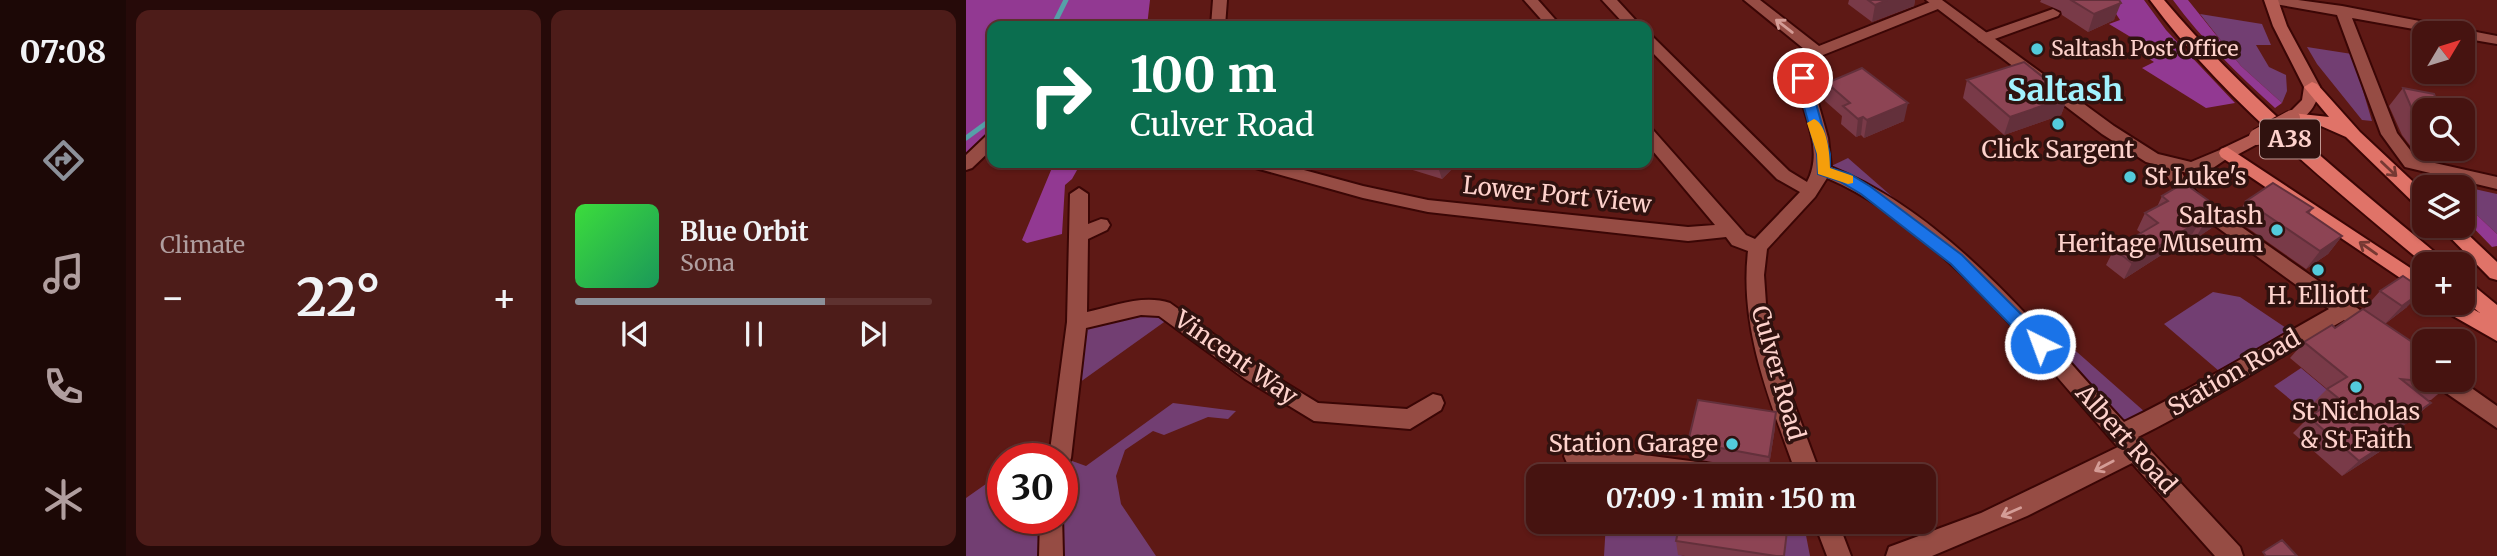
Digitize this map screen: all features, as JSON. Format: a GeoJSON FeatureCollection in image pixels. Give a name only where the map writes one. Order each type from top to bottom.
{"type":"FeatureCollection","features":[{"type":"Feature","properties":{"kind":"highway","name":"A38"},"geometry":{"type":"LineString","coordinates":[[2157,0],[2191,42],[2254,107],[2422,252]]}},
{"type":"Feature","properties":{"kind":"highway","name":"A38"},"geometry":{"type":"LineString","coordinates":[[2312,88],[2354,136],[2412,192]]}},
{"type":"Feature","properties":{"kind":"highway","name":"A38"},"geometry":{"type":"LineString","coordinates":[[2292,118],[2324,121],[2337,125],[2354,136]]}},
{"type":"Feature","properties":{"kind":"highway","name":"A38"},"geometry":{"type":"LineString","coordinates":[[2227,153],[2412,279]]}},
{"type":"Feature","properties":{"kind":"highway"},"geometry":{"type":"LineString","coordinates":[[2461,238],[2497,273]]}},
{"type":"Feature","properties":{"kind":"highway"},"geometry":{"type":"LineString","coordinates":[[2475,297],[2497,316]]}},
{"type":"Feature","properties":{"kind":"highway"},"geometry":{"type":"LineString","coordinates":[[2466,315],[2497,333]]}},
{"type":"Feature","properties":{"kind":"main road"},"geometry":{"type":"LineString","coordinates":[[2227,153],[2292,118],[2310,102],[2312,88],[2280,26],[2273,0]]}},
{"type":"Feature","properties":{"kind":"street"},"geometry":{"type":"LineString","coordinates":[[1218,21],[1220,0]]}},
{"type":"Feature","properties":{"kind":"street"},"geometry":{"type":"LineString","coordinates":[[1531,0],[1550,21]]}},
{"type":"Feature","properties":{"kind":"street"},"geometry":{"type":"LineString","coordinates":[[1609,0],[1629,21]]}},
{"type":"Feature","properties":{"kind":"street"},"geometry":{"type":"LineString","coordinates":[[1751,0],[1817,52]]}},
{"type":"Feature","properties":{"kind":"street"},"geometry":{"type":"LineString","coordinates":[[2273,0],[2343,10],[2497,40]]}},
{"type":"Feature","properties":{"kind":"street"},"geometry":{"type":"LineString","coordinates":[[1652,140],[1739,240],[1758,247],[1811,189],[1823,170],[1824,154],[1803,78],[1817,52],[1936,2],[2117,136],[2152,158],[2191,168],[2207,164],[2227,153]]}},
{"type":"Feature","properties":{"kind":"street"},"geometry":{"type":"LineString","coordinates":[[2343,10],[2389,134],[2411,163],[2497,183]]}},
{"type":"Feature","properties":{"kind":"street"},"geometry":{"type":"LineString","coordinates":[[1984,38],[2053,13]]}},
{"type":"Feature","properties":{"kind":"street"},"geometry":{"type":"LineString","coordinates":[[1652,44],[1783,175],[1798,185],[1811,189]]}},
{"type":"Feature","properties":{"kind":"street"},"geometry":{"type":"LineString","coordinates":[[966,164],[987,145]]}},
{"type":"Feature","properties":{"kind":"street"},"geometry":{"type":"LineString","coordinates":[[2169,164],[2180,184],[2197,204],[2384,338]]}},
{"type":"Feature","properties":{"kind":"street","name":"Lower Port View"},"geometry":{"type":"LineString","coordinates":[[1275,168],[1427,206],[1688,234],[1730,230]]}},
{"type":"Feature","properties":{"kind":"street","name":"Albert Road"},"geometry":{"type":"LineString","coordinates":[[1823,170],[1844,177],[1866,191],[1957,260],[2014,315],[2231,556]]}},
{"type":"Feature","properties":{"kind":"street"},"geometry":{"type":"LineString","coordinates":[[1062,443],[1077,322],[1080,194]]}},
{"type":"Feature","properties":{"kind":"street"},"geometry":{"type":"LineString","coordinates":[[1078,236],[1101,225]]}},
{"type":"Feature","properties":{"kind":"street","name":"Culver Road"},"geometry":{"type":"LineString","coordinates":[[1758,247],[1755,292],[1761,331],[1805,464]]}},
{"type":"Feature","properties":{"kind":"street","name":"Vincent Way"},"geometry":{"type":"LineString","coordinates":[[1077,322],[1141,307],[1163,308],[1252,373],[1314,412],[1410,419],[1433,403]]}},
{"type":"Feature","properties":{"kind":"street","name":"Station Road"},"geometry":{"type":"LineString","coordinates":[[1898,556],[1948,539],[2052,494],[2242,367],[2345,310]]}},
{"type":"Feature","properties":{"kind":"street"},"geometry":{"type":"LineString","coordinates":[[2461,392],[2497,418]]}},
{"type":"Feature","properties":{"kind":"street"},"geometry":{"type":"LineString","coordinates":[[1575,456],[1633,464]]}},
{"type":"Feature","properties":{"kind":"street"},"geometry":{"type":"LineString","coordinates":[[1051,556],[1052,534]]}},
{"type":"Feature","properties":{"kind":"street"},"geometry":{"type":"LineString","coordinates":[[1831,534],[1839,556]]}},
{"type":"Feature","properties":{"kind":"shaded area"},"geometry":{"type":"Polygon","coordinates":[[[966,0],[1150,0],[1148,21],[987,21],[987,145],[966,164],[966,0]]]}},
{"type":"Feature","properties":{"kind":"shaded area"},"geometry":{"type":"Polygon","coordinates":[[[2107,0],[2144,0],[2166,30],[2235,103],[2206,108],[2142,68],[2154,62],[2132,48],[2139,42],[2109,24],[2120,20],[2107,0]]]}},
{"type":"Feature","properties":{"kind":"shaded area"},"geometry":{"type":"Polygon","coordinates":[[[2173,0],[2188,0],[2241,66],[2282,103],[2275,108],[2208,43],[2173,0]]]}},
{"type":"Feature","properties":{"kind":"shaded area"},"geometry":{"type":"Polygon","coordinates":[[[2200,14],[2262,24],[2271,45],[2256,45],[2269,67],[2286,75],[2287,91],[2282,103],[2241,66],[2200,14]]]}},
{"type":"Feature","properties":{"kind":"shaded area"},"geometry":{"type":"Polygon","coordinates":[[[2307,47],[2352,54],[2372,121],[2362,120],[2317,64],[2307,47]]]}},
{"type":"Feature","properties":{"kind":"shaded area"},"geometry":{"type":"Polygon","coordinates":[[[1848,158],[1896,200],[1887,205],[1823,170],[1848,158]]]}},
{"type":"Feature","properties":{"kind":"shaded area"},"geometry":{"type":"Polygon","coordinates":[[[1052,168],[1078,168],[1065,185],[1062,234],[1027,243],[1022,240],[1052,168]]]}},
{"type":"Feature","properties":{"kind":"shaded area"},"geometry":{"type":"Polygon","coordinates":[[[2433,169],[2440,170],[2444,175],[2438,175],[2433,169]]]}},
{"type":"Feature","properties":{"kind":"shaded area"},"geometry":{"type":"Polygon","coordinates":[[[2475,189],[2497,194],[2497,234],[2475,213],[2475,189]]]}},
{"type":"Feature","properties":{"kind":"shaded area"},"geometry":{"type":"Polygon","coordinates":[[[2475,213],[2497,234],[2497,246],[2492,247],[2475,229],[2475,213]]]}},
{"type":"Feature","properties":{"kind":"shaded area"},"geometry":{"type":"Polygon","coordinates":[[[2213,292],[2240,297],[2298,336],[2226,377],[2164,324],[2213,292]]]}},
{"type":"Feature","properties":{"kind":"shaded area"},"geometry":{"type":"Polygon","coordinates":[[[1123,311],[1174,315],[1069,390],[1077,322],[1123,311]]]}},
{"type":"Feature","properties":{"kind":"shaded area"},"geometry":{"type":"Polygon","coordinates":[[[2043,322],[2154,420],[2122,434],[2026,329],[2043,322]]]}},
{"type":"Feature","properties":{"kind":"shaded area"},"geometry":{"type":"Polygon","coordinates":[[[2301,368],[2331,393],[2303,410],[2274,386],[2301,368]]]}},
{"type":"Feature","properties":{"kind":"shaded area"},"geometry":{"type":"Polygon","coordinates":[[[1173,403],[1236,411],[1228,419],[1208,417],[1164,435],[1153,431],[1125,450],[1116,476],[1121,504],[1156,556],[966,556],[966,498],[987,483],[987,534],[1078,534],[1078,463],[1086,466],[1173,403]]]}},
{"type":"Feature","properties":{"kind":"shaded area"},"geometry":{"type":"Polygon","coordinates":[[[1605,534],[1682,534],[1678,554],[1684,556],[1604,556],[1605,534]]]}},
{"type":"Feature","properties":{"kind":"shaded area"},"geometry":{"type":"Polygon","coordinates":[[[1787,534],[1806,534],[1810,556],[1784,556],[1787,534]]]}},
{"type":"Feature","properties":{"kind":"building"},"geometry":{"type":"Polygon","coordinates":[[[1868,0],[1887,0],[1875,5],[1868,0]]]}},
{"type":"Feature","properties":{"kind":"building"},"geometry":{"type":"Polygon","coordinates":[[[2071,0],[2119,0],[2121,3],[2094,14],[2071,0]]]}},
{"type":"Feature","properties":{"kind":"building"},"geometry":{"type":"Polygon","coordinates":[[[2024,62],[2068,97],[2010,117],[1967,80],[2024,62]]]}},
{"type":"Feature","properties":{"kind":"building"},"geometry":{"type":"Polygon","coordinates":[[[1862,68],[1908,103],[1867,120],[1863,117],[1858,119],[1843,106],[1850,103],[1827,83],[1862,68]]]}},
{"type":"Feature","properties":{"kind":"building"},"geometry":{"type":"Polygon","coordinates":[[[2403,88],[2434,94],[2436,98],[2412,98],[2412,109],[2403,88]]]}},
{"type":"Feature","properties":{"kind":"building"},"geometry":{"type":"Polygon","coordinates":[[[2184,183],[2223,211],[2205,222],[2201,220],[2132,263],[2114,249],[2158,223],[2145,213],[2168,201],[2162,196],[2184,183]]]}},
{"type":"Feature","properties":{"kind":"building"},"geometry":{"type":"Polygon","coordinates":[[[2273,183],[2313,208],[2307,212],[2342,236],[2320,251],[2246,201],[2273,183]]]}},
{"type":"Feature","properties":{"kind":"building"},"geometry":{"type":"Polygon","coordinates":[[[2403,276],[2412,282],[2412,299],[2402,306],[2380,291],[2403,276]]]}},
{"type":"Feature","properties":{"kind":"building"},"geometry":{"type":"Polygon","coordinates":[[[2363,309],[2412,342],[2412,380],[2401,379],[2412,388],[2412,392],[2417,392],[2431,403],[2398,425],[2405,431],[2359,461],[2309,417],[2338,398],[2327,389],[2347,377],[2304,342],[2332,325],[2335,328],[2363,309]]]}},
{"type":"Feature","properties":{"kind":"building"},"geometry":{"type":"Polygon","coordinates":[[[1698,400],[1776,412],[1769,457],[1688,442],[1698,400]]]}},
{"type":"Feature","properties":{"kind":"building"},"geometry":{"type":"Polygon","coordinates":[[[1677,534],[1787,534],[1784,556],[1676,541],[1677,534]]]}},
{"type":"Feature","properties":{"kind":"building"},"geometry":{"type":"Polygon","coordinates":[[[2282,540],[2297,556],[2266,556],[2263,552],[2282,540]]]}},
{"type":"Feature","properties":{"kind":"waterway"},"geometry":{"type":"LineString","coordinates":[[1056,21],[1066,0]]}},
{"type":"Feature","properties":{"kind":"waterway"},"geometry":{"type":"LineString","coordinates":[[966,138],[987,123]]}},
{"type":"Feature","properties":{"kind":"slow traffic"},"geometry":{"type":"LineString","coordinates":[[1814,123],[1824,154],[1823,170],[1848,179]]}},
{"type":"Feature","properties":{"kind":"place","name":"Saltash Post Office"},"geometry":{"type":"Point","coordinates":[2037,49]}},
{"type":"Feature","properties":{"kind":"place","name":"Click Sargent"},"geometry":{"type":"Point","coordinates":[2058,124]}},
{"type":"Feature","properties":{"kind":"place","name":"St Luke's"},"geometry":{"type":"Point","coordinates":[2130,177]}},
{"type":"Feature","properties":{"kind":"place","name":"Saltash Heritage Museum"},"geometry":{"type":"Point","coordinates":[2277,230]}},
{"type":"Feature","properties":{"kind":"place","name":"H. Elliott"},"geometry":{"type":"Point","coordinates":[2318,270]}},
{"type":"Feature","properties":{"kind":"place","name":"St Nicholas & St Faith"},"geometry":{"type":"Point","coordinates":[2356,387]}},
{"type":"Feature","properties":{"kind":"place","name":"Station Garage"},"geometry":{"type":"Point","coordinates":[1732,444]}},
{"type":"Feature","properties":{"kind":"district","name":"Saltash"},"geometry":{"type":"Point","coordinates":[2065,90]}},
{"type":"Feature","properties":{"kind":"route"},"geometry":{"type":"LineString","coordinates":[[1803,78],[1805,95],[1824,154],[1823,170],[1844,177],[1866,191],[1957,260],[1993,293],[2040,344]]}}]}
